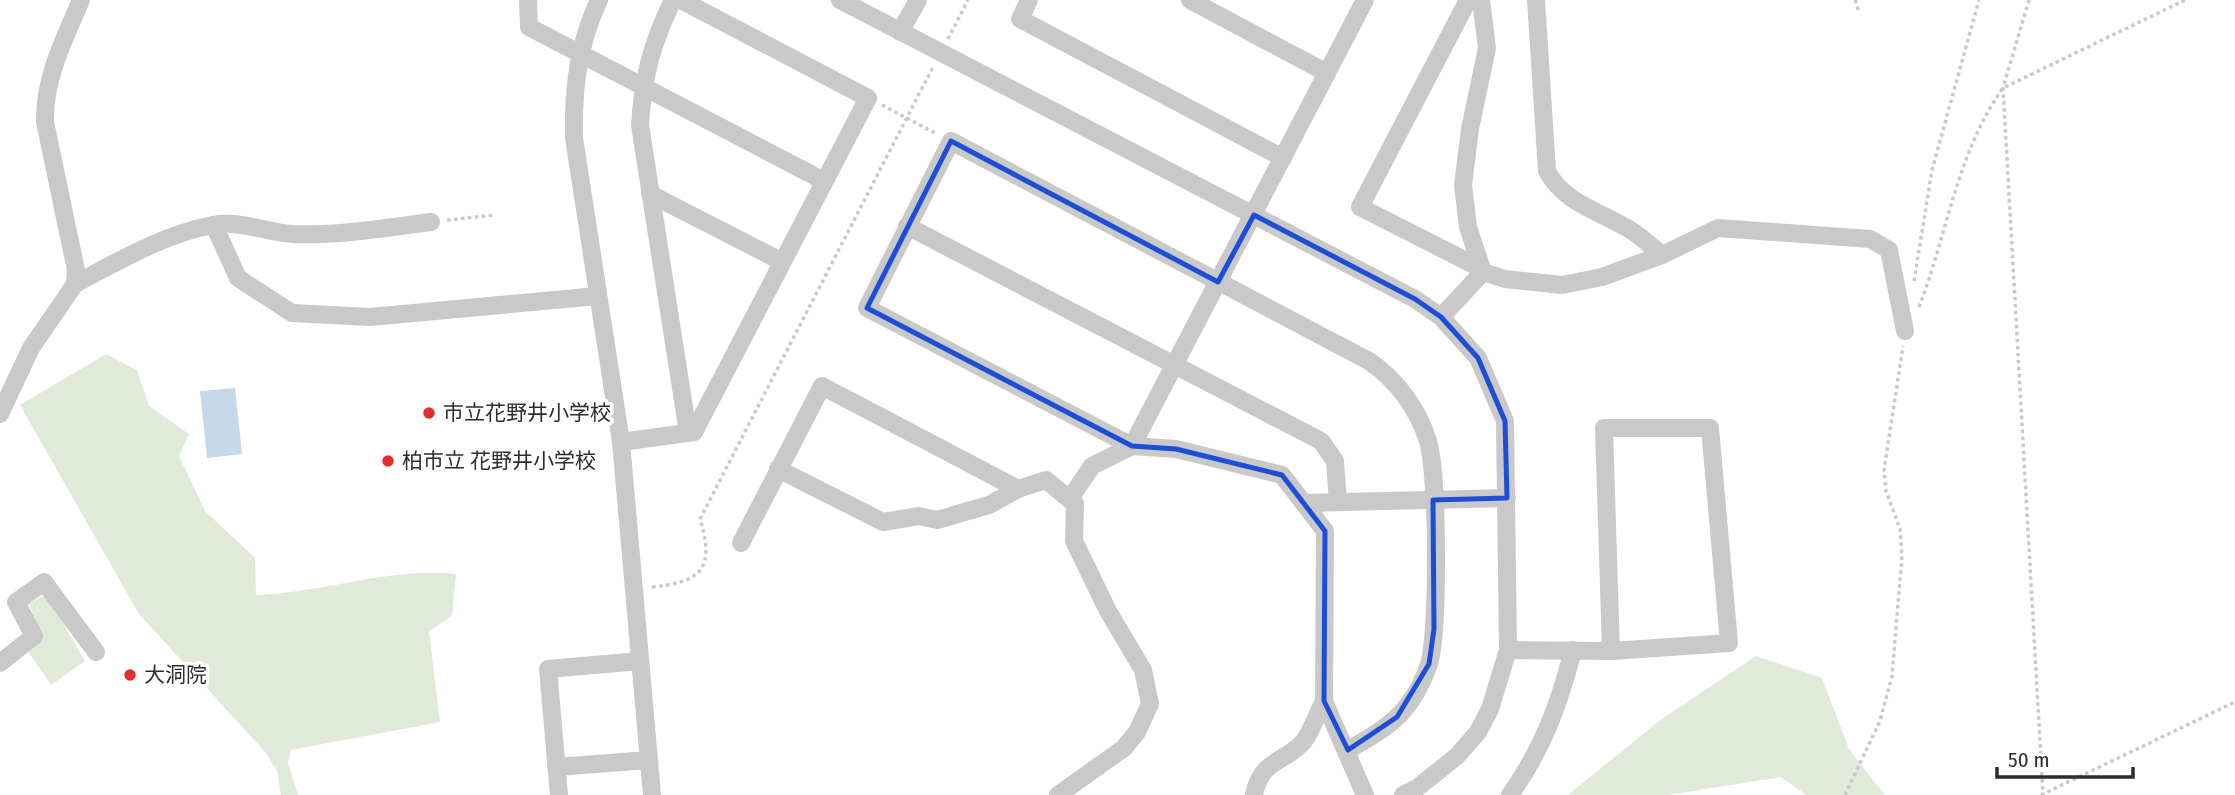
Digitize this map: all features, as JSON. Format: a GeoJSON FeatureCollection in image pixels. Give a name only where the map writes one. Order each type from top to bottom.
{"type":"FeatureCollection","features":[{"type":"Feature","properties":{"kind":"street"},"geometry":{"type":"LineString","coordinates":[[75,284],[76,270],[46,122],[45,103],[57,54],[81,0]]}},
{"type":"Feature","properties":{"kind":"street"},"geometry":{"type":"LineString","coordinates":[[528,0],[529,27],[824,181]]}},
{"type":"Feature","properties":{"kind":"street"},"geometry":{"type":"LineString","coordinates":[[599,0],[579,53],[573,94],[574,138],[621,442],[652,795]]}},
{"type":"Feature","properties":{"kind":"street"},"geometry":{"type":"LineString","coordinates":[[673,0],[654,40],[642,87],[640,125],[688,433]]}},
{"type":"Feature","properties":{"kind":"street"},"geometry":{"type":"LineString","coordinates":[[621,442],[694,432],[868,98],[681,0]]}},
{"type":"Feature","properties":{"kind":"street"},"geometry":{"type":"LineString","coordinates":[[840,0],[1415,299],[1441,317],[1478,358],[1505,421],[1508,650],[1490,709],[1478,732],[1458,756],[1417,788],[1403,795]]}},
{"type":"Feature","properties":{"kind":"street"},"geometry":{"type":"LineString","coordinates":[[900,32],[918,0]]}},
{"type":"Feature","properties":{"kind":"street"},"geometry":{"type":"LineString","coordinates":[[1029,0],[1020,19],[1283,158]]}},
{"type":"Feature","properties":{"kind":"street"},"geometry":{"type":"LineString","coordinates":[[1190,0],[1326,73]]}},
{"type":"Feature","properties":{"kind":"street"},"geometry":{"type":"LineString","coordinates":[[1071,498],[1092,466],[1132,446],[1365,0]]}},
{"type":"Feature","properties":{"kind":"street"},"geometry":{"type":"LineString","coordinates":[[1468,0],[1360,207],[1482,270],[1505,279],[1562,285],[1602,277],[1662,255],[1718,228],[1870,239],[1889,250],[1905,331]]}},
{"type":"Feature","properties":{"kind":"street"},"geometry":{"type":"LineString","coordinates":[[1481,0],[1488,48],[1470,128],[1463,186],[1468,227],[1482,270]]}},
{"type":"Feature","properties":{"kind":"street"},"geometry":{"type":"LineString","coordinates":[[1536,0],[1547,171],[1554,185],[1573,200],[1632,231],[1662,255]]}},
{"type":"Feature","properties":{"kind":"street"},"geometry":{"type":"LineString","coordinates":[[1348,750],[1378,734],[1411,701],[1429,664],[1434,629],[1433,500],[1429,444],[1423,428],[1398,385],[1369,361],[951,141],[867,307],[1132,446],[1176,449],[1282,475],[1325,531],[1324,702],[1348,750],[1365,795]]}},
{"type":"Feature","properties":{"kind":"street"},"geometry":{"type":"LineString","coordinates":[[650,194],[781,261]]}},
{"type":"Feature","properties":{"kind":"street"},"geometry":{"type":"LineString","coordinates":[[0,414],[31,348],[75,284],[170,237],[214,225],[244,225],[289,234],[338,235],[412,229],[431,222]]}},
{"type":"Feature","properties":{"kind":"street"},"geometry":{"type":"LineString","coordinates":[[214,225],[238,278],[284,305],[285,310],[292,313],[370,317],[598,296]]}},
{"type":"Feature","properties":{"kind":"street"},"geometry":{"type":"LineString","coordinates":[[907,226],[1321,441],[1335,461],[1338,502]]}},
{"type":"Feature","properties":{"kind":"street"},"geometry":{"type":"LineString","coordinates":[[1441,317],[1482,270]]}},
{"type":"Feature","properties":{"kind":"street"},"geometry":{"type":"LineString","coordinates":[[741,543],[822,386],[1018,489]]}},
{"type":"Feature","properties":{"kind":"street"},"geometry":{"type":"LineString","coordinates":[[1508,650],[1611,651],[1729,643],[1710,428],[1604,428],[1611,651]]}},
{"type":"Feature","properties":{"kind":"street"},"geometry":{"type":"LineString","coordinates":[[778,469],[883,522],[919,516],[937,520],[989,505],[1018,489],[1046,481],[1071,498],[1075,503],[1074,541],[1108,611],[1143,670],[1150,704],[1137,732],[1124,748],[1058,795]]}},
{"type":"Feature","properties":{"kind":"street"},"geometry":{"type":"LineString","coordinates":[[1304,503],[1507,498]]}},
{"type":"Feature","properties":{"kind":"street"},"geometry":{"type":"LineString","coordinates":[[0,663],[34,636],[16,602],[44,582],[96,652]]}},
{"type":"Feature","properties":{"kind":"street"},"geometry":{"type":"LineString","coordinates":[[1510,795],[1535,759],[1560,702],[1573,650]]}},
{"type":"Feature","properties":{"kind":"street"},"geometry":{"type":"LineString","coordinates":[[559,795],[548,669],[640,661]]}},
{"type":"Feature","properties":{"kind":"street"},"geometry":{"type":"LineString","coordinates":[[1254,795],[1256,783],[1269,764],[1303,742],[1324,702]]}},
{"type":"Feature","properties":{"kind":"street"},"geometry":{"type":"LineString","coordinates":[[556,767],[649,760]]}},
{"type":"Feature","properties":{"kind":"path"},"geometry":{"type":"LineString","coordinates":[[635,589],[684,584],[695,576],[704,564],[706,536],[700,519],[968,0]]}},
{"type":"Feature","properties":{"kind":"path"},"geometry":{"type":"LineString","coordinates":[[1855,0],[1859,12]]}},
{"type":"Feature","properties":{"kind":"path"},"geometry":{"type":"LineString","coordinates":[[1912,290],[1932,170],[1979,0]]}},
{"type":"Feature","properties":{"kind":"path"},"geometry":{"type":"LineString","coordinates":[[1910,303],[1918,312],[1970,153],[1988,109],[2003,88],[2029,0]]}},
{"type":"Feature","properties":{"kind":"path"},"geometry":{"type":"LineString","coordinates":[[2003,88],[2185,0]]}},
{"type":"Feature","properties":{"kind":"path"},"geometry":{"type":"LineString","coordinates":[[2003,88],[2042,795],[2235,702]]}},
{"type":"Feature","properties":{"kind":"path"},"geometry":{"type":"LineString","coordinates":[[868,98],[951,141]]}},
{"type":"Feature","properties":{"kind":"path"},"geometry":{"type":"LineString","coordinates":[[431,222],[495,215]]}},
{"type":"Feature","properties":{"kind":"path"},"geometry":{"type":"LineString","coordinates":[[1845,795],[1880,721],[1892,676],[1902,556],[1900,529],[1886,491],[1884,470],[1905,331]]}},
{"type":"Feature","properties":{"kind":"highlighted area"},"geometry":{"type":"Polygon","coordinates":[[[951,141],[1218,282],[1254,215],[1415,299],[1441,317],[1478,358],[1505,421],[1507,498],[1433,500],[1434,629],[1429,664],[1397,717],[1348,750],[1324,701],[1325,531],[1282,475],[1176,449],[1132,446],[867,308],[951,141]]]}},
{"type":"Feature","properties":{"kind":"green space"},"geometry":{"type":"Polygon","coordinates":[[[106,354],[137,370],[149,406],[189,434],[179,456],[205,511],[255,558],[256,595],[406,574],[456,574],[452,616],[429,631],[440,722],[291,750],[288,763],[298,795],[281,795],[277,771],[266,753],[139,614],[20,405],[106,354]]]}},
{"type":"Feature","properties":{"kind":"green space"},"geometry":{"type":"Polygon","coordinates":[[[46,594],[85,661],[51,685],[27,650],[42,637],[29,604],[46,594]]]}},
{"type":"Feature","properties":{"kind":"green space"},"geometry":{"type":"Polygon","coordinates":[[[1756,656],[1822,678],[1849,749],[1885,795],[1806,795],[1781,777],[1668,795],[1568,795],[1659,721],[1756,656]]]}},
{"type":"Feature","properties":{"kind":"water"},"geometry":{"type":"Polygon","coordinates":[[[235,388],[242,454],[207,458],[200,391],[235,388]]]}},
{"type":"Feature","properties":{"kind":"place","name":"市立花野井小学校"},"geometry":{"type":"Point","coordinates":[429,413]}},
{"type":"Feature","properties":{"kind":"place","name":"柏市立 花野井小学校"},"geometry":{"type":"Point","coordinates":[388,461]}},
{"type":"Feature","properties":{"kind":"place","name":"大洞院"},"geometry":{"type":"Point","coordinates":[130,675]}}]}
